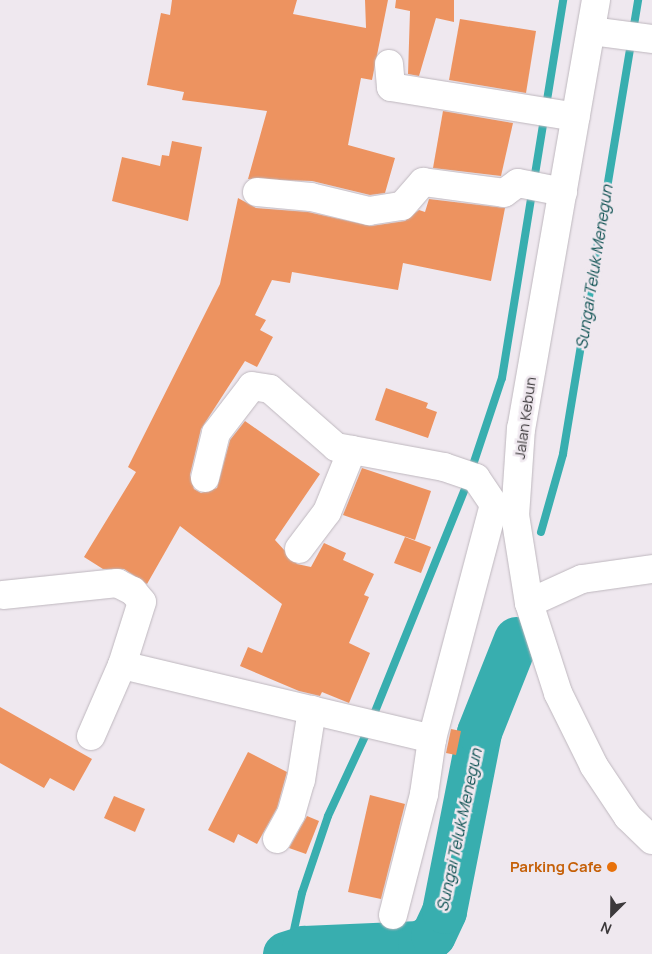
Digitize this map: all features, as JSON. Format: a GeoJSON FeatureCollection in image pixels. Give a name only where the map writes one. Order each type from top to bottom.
{"type":"FeatureCollection","features":[{"type":"Feature","properties":{"kind":"street","name":"Jalan Kebun"},"geometry":{"type":"LineString","coordinates":[[596,0],[591,31],[557,114],[545,189],[521,428],[505,510],[529,603],[558,693],[594,766],[628,816],[652,840]]}},
{"type":"Feature","properties":{"kind":"street"},"geometry":{"type":"LineString","coordinates":[[591,31],[641,38]]}},
{"type":"Feature","properties":{"kind":"street"},"geometry":{"type":"LineString","coordinates":[[389,64],[391,87],[557,114]]}},
{"type":"Feature","properties":{"kind":"street"},"geometry":{"type":"LineString","coordinates":[[257,192],[311,197],[369,210],[402,206],[423,182],[504,193],[518,184],[545,189]]}},
{"type":"Feature","properties":{"kind":"street"},"geometry":{"type":"LineString","coordinates":[[205,478],[216,433],[252,386],[270,389],[336,447],[469,475],[505,510],[432,739],[424,794],[393,915]]}},
{"type":"Feature","properties":{"kind":"street"},"geometry":{"type":"LineString","coordinates":[[299,549],[327,512],[352,450]]}},
{"type":"Feature","properties":{"kind":"street"},"geometry":{"type":"LineString","coordinates":[[529,603],[582,579],[652,569]]}},
{"type":"Feature","properties":{"kind":"street"},"geometry":{"type":"LineString","coordinates":[[3,595],[117,583],[133,590],[142,602],[122,664],[90,736]]}},
{"type":"Feature","properties":{"kind":"street"},"geometry":{"type":"LineString","coordinates":[[122,664],[312,710],[369,727],[432,739]]}},
{"type":"Feature","properties":{"kind":"street"},"geometry":{"type":"LineString","coordinates":[[278,838],[291,814],[301,780],[312,710]]}},
{"type":"Feature","properties":{"kind":"building"},"geometry":{"type":"Polygon","coordinates":[[[172,0],[297,0],[293,14],[366,28],[365,0],[388,0],[372,80],[361,78],[348,145],[395,158],[385,193],[370,195],[312,181],[248,179],[267,111],[182,100],[184,92],[147,85],[161,13],[170,15],[172,0]]]}},
{"type":"Feature","properties":{"kind":"building"},"geometry":{"type":"Polygon","coordinates":[[[396,0],[454,0],[454,22],[436,18],[419,76],[408,74],[410,11],[395,8],[396,0]]]}},
{"type":"Feature","properties":{"kind":"building"},"geometry":{"type":"Polygon","coordinates":[[[460,19],[536,31],[526,93],[449,80],[460,19]]]}},
{"type":"Feature","properties":{"kind":"building"},"geometry":{"type":"Polygon","coordinates":[[[443,111],[513,123],[501,176],[433,168],[443,111]]]}},
{"type":"Feature","properties":{"kind":"building"},"geometry":{"type":"Polygon","coordinates":[[[172,141],[202,147],[188,221],[112,201],[122,157],[160,166],[162,155],[169,156],[172,141]]]}},
{"type":"Feature","properties":{"kind":"building"},"geometry":{"type":"Polygon","coordinates":[[[238,198],[256,208],[308,212],[371,226],[405,221],[419,210],[425,212],[429,199],[505,208],[491,281],[403,263],[398,290],[292,272],[290,283],[272,280],[255,315],[266,320],[260,330],[273,337],[257,367],[245,361],[201,429],[190,475],[194,489],[201,493],[217,488],[230,440],[245,421],[320,474],[275,540],[297,564],[311,567],[324,543],[346,553],[343,560],[374,574],[364,595],[369,597],[349,643],[370,653],[349,703],[322,692],[320,696],[299,691],[240,666],[248,647],[262,653],[282,604],[180,526],[147,584],[124,569],[103,569],[84,557],[136,472],[128,467],[220,284],[238,198]]]}},
{"type":"Feature","properties":{"kind":"building"},"geometry":{"type":"Polygon","coordinates":[[[386,388],[428,403],[426,408],[437,412],[428,438],[375,420],[386,388]]]}},
{"type":"Feature","properties":{"kind":"building"},"geometry":{"type":"Polygon","coordinates":[[[362,468],[431,491],[415,540],[343,515],[362,468]]]}},
{"type":"Feature","properties":{"kind":"building"},"geometry":{"type":"Polygon","coordinates":[[[405,537],[431,547],[421,573],[394,563],[405,537]]]}},
{"type":"Feature","properties":{"kind":"building"},"geometry":{"type":"Polygon","coordinates":[[[0,707],[92,759],[74,791],[50,778],[44,788],[0,763],[0,707]]]}},
{"type":"Feature","properties":{"kind":"building"},"geometry":{"type":"Polygon","coordinates":[[[451,729],[461,731],[456,755],[446,753],[451,729]]]}},
{"type":"Feature","properties":{"kind":"building"},"geometry":{"type":"Polygon","coordinates":[[[248,752],[287,772],[277,808],[257,844],[238,834],[234,843],[208,830],[248,752]]]}},
{"type":"Feature","properties":{"kind":"building"},"geometry":{"type":"Polygon","coordinates":[[[370,795],[405,804],[381,899],[348,892],[370,795]]]}},
{"type":"Feature","properties":{"kind":"building"},"geometry":{"type":"Polygon","coordinates":[[[114,796],[145,809],[135,832],[104,818],[114,796]]]}},
{"type":"Feature","properties":{"kind":"building"},"geometry":{"type":"Polygon","coordinates":[[[307,816],[319,821],[306,854],[289,848],[307,816]]]}},
{"type":"Feature","properties":{"kind":"waterway"},"geometry":{"type":"LineString","coordinates":[[372,719],[465,489],[502,378],[563,0]]}},
{"type":"Feature","properties":{"kind":"waterway","name":"Sungai Teluk Menegun"},"geometry":{"type":"LineString","coordinates":[[541,532],[563,454],[638,0]]}},
{"type":"Feature","properties":{"kind":"waterway","name":"Sungai Teluk Menegun"},"geometry":{"type":"LineString","coordinates":[[285,954],[304,948],[420,943],[433,935],[444,911],[479,732],[516,639]]}},
{"type":"Feature","properties":{"kind":"waterway"},"geometry":{"type":"LineString","coordinates":[[289,953],[302,893],[328,816],[368,730]]}},
{"type":"Feature","properties":{"kind":"place","name":"Parking Cafe"},"geometry":{"type":"Point","coordinates":[612,867]}}]}
